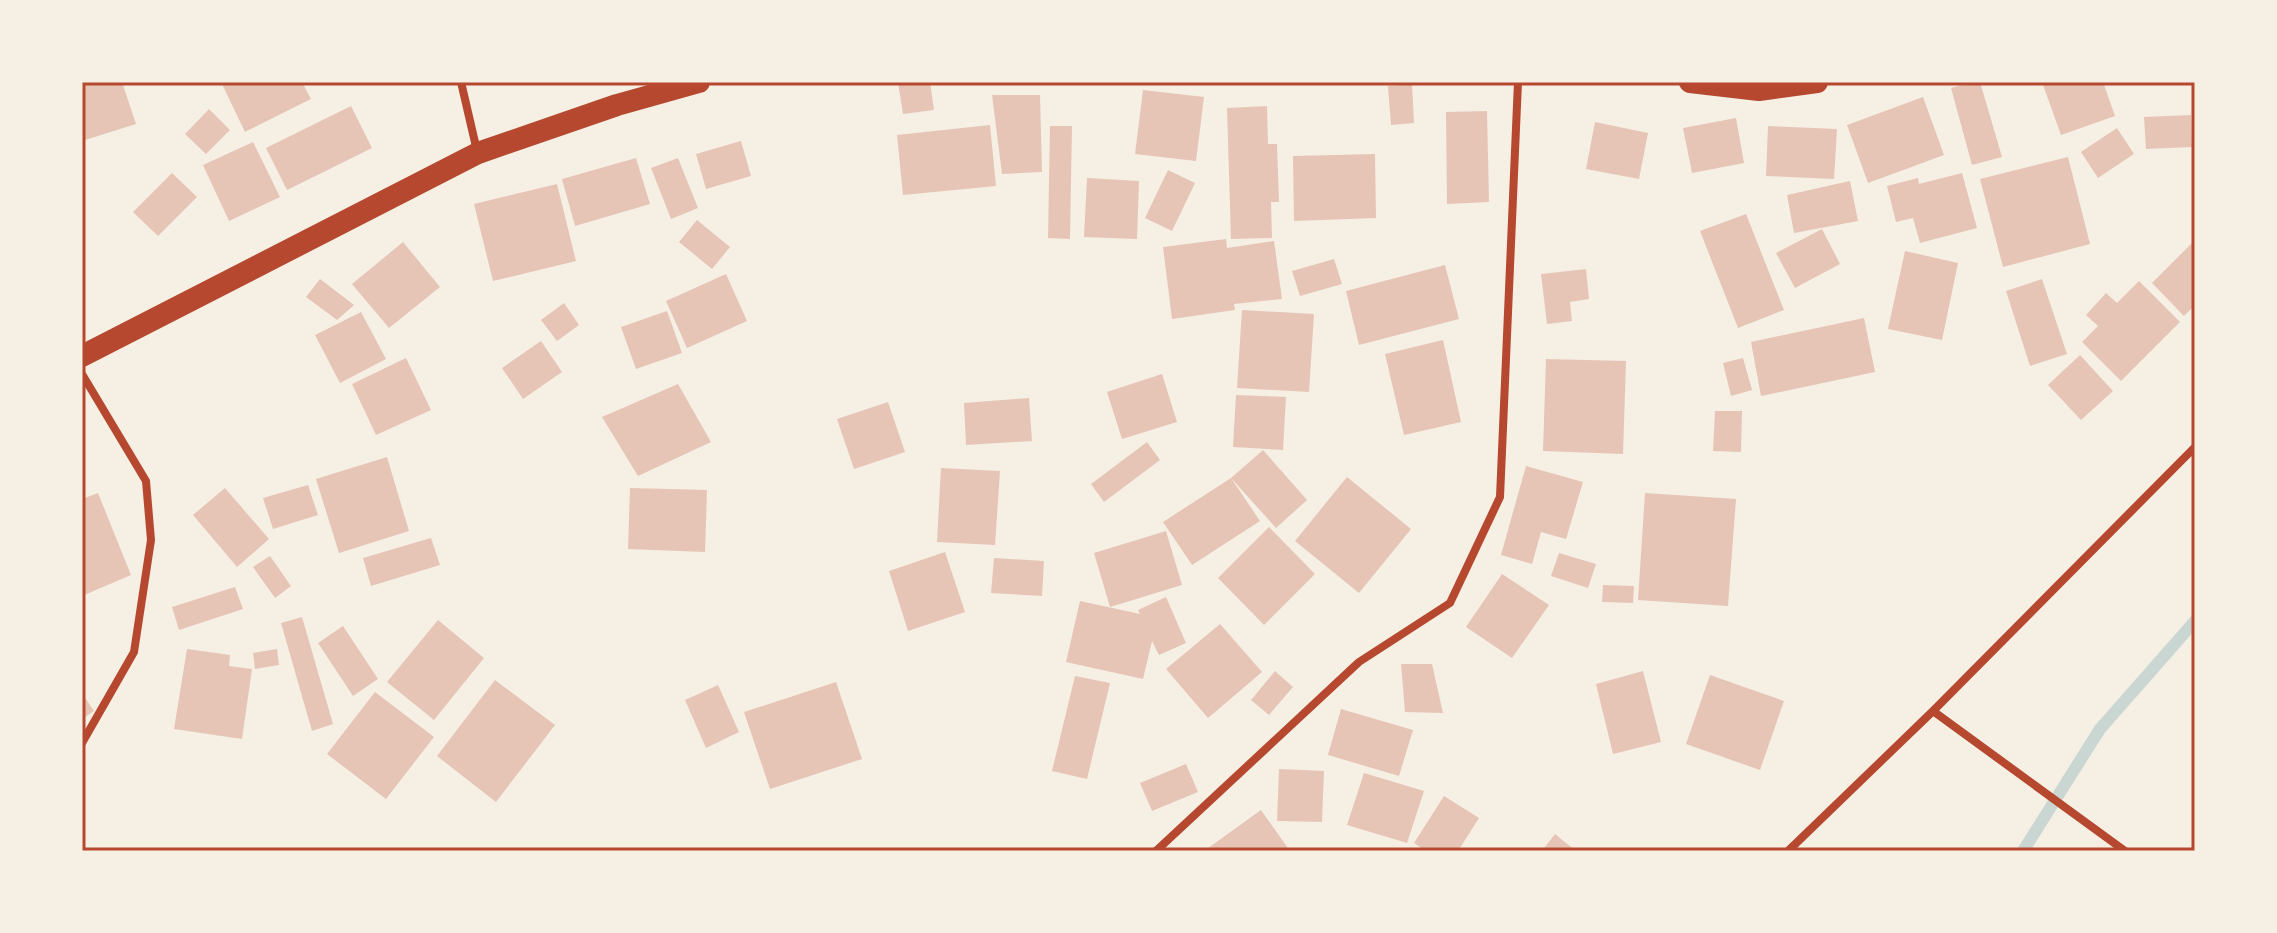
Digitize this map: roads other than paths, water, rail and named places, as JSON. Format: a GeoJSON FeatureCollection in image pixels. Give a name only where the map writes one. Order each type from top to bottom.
{"type":"FeatureCollection","features":[{"type":"Feature","properties":{"kind":"highway"},"geometry":{"type":"LineString","coordinates":[[82,356],[478,153],[617,105],[699,82]]}},
{"type":"Feature","properties":{"kind":"highway"},"geometry":{"type":"LineString","coordinates":[[1690,82],[1759,90],[1817,82]]}},
{"type":"Feature","properties":{"kind":"street"},"geometry":{"type":"LineString","coordinates":[[461,82],[478,153]]}},
{"type":"Feature","properties":{"kind":"street"},"geometry":{"type":"LineString","coordinates":[[1156,851],[1359,662],[1450,603],[1500,497],[1518,82]]}},
{"type":"Feature","properties":{"kind":"street"},"geometry":{"type":"LineString","coordinates":[[82,374],[146,481],[151,540],[134,652],[82,743]]}},
{"type":"Feature","properties":{"kind":"street"},"geometry":{"type":"LineString","coordinates":[[1788,851],[1933,711],[2195,447]]}},
{"type":"Feature","properties":{"kind":"street"},"geometry":{"type":"LineString","coordinates":[[1933,711],[2125,851]]}},
{"type":"Feature","properties":{"kind":"waterway"},"geometry":{"type":"LineString","coordinates":[[2023,851],[2100,729],[2195,621]]}}]}
